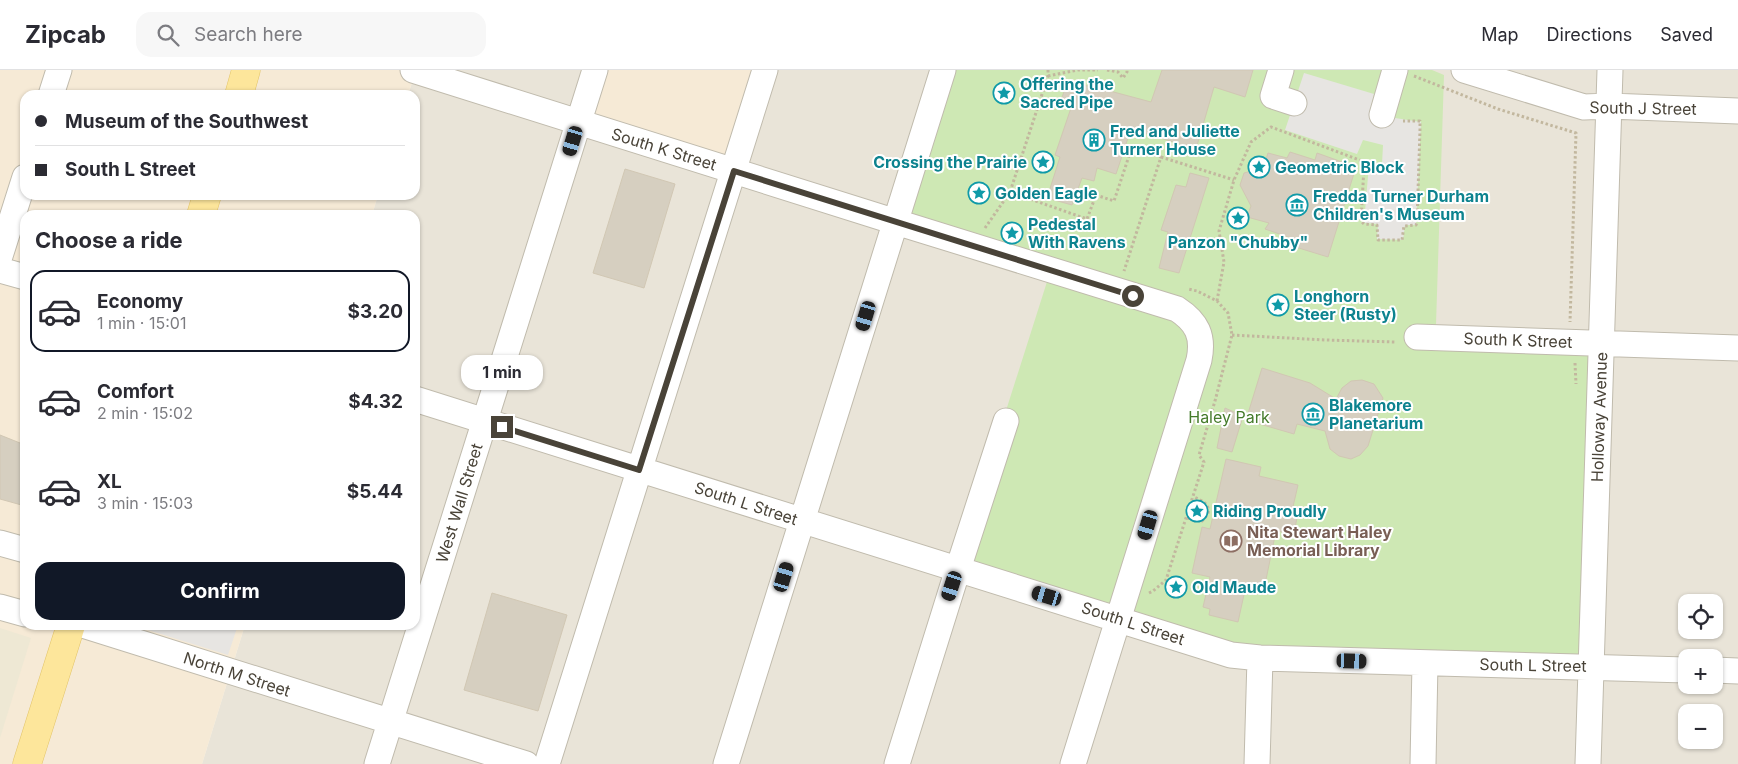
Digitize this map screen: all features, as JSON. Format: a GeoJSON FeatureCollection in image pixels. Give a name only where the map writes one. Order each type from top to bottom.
{"type":"FeatureCollection","features":[{"type":"Feature","properties":{"kind":"main road"},"geometry":{"type":"LineString","coordinates":[[240,90],[246,70]]}},
{"type":"Feature","properties":{"kind":"main road"},"geometry":{"type":"LineString","coordinates":[[26,764],[70,630]]}},
{"type":"Feature","properties":{"kind":"street"},"geometry":{"type":"LineString","coordinates":[[53,90],[59,70]]}},
{"type":"Feature","properties":{"kind":"street","name":"South K Street"},"geometry":{"type":"LineString","coordinates":[[413,70],[1177,309],[1187,316],[1196,326],[1199,333],[1201,349],[1199,360],[1118,618]]}},
{"type":"Feature","properties":{"kind":"street","name":"West Wall Street"},"geometry":{"type":"LineString","coordinates":[[420,629],[595,70]]}},
{"type":"Feature","properties":{"kind":"street"},"geometry":{"type":"LineString","coordinates":[[547,764],[765,70]]}},
{"type":"Feature","properties":{"kind":"street"},"geometry":{"type":"LineString","coordinates":[[726,764],[943,70]]}},
{"type":"Feature","properties":{"kind":"street"},"geometry":{"type":"LineString","coordinates":[[1280,70],[1273,96],[1294,103]]}},
{"type":"Feature","properties":{"kind":"street","name":"South J Street"},"geometry":{"type":"LineString","coordinates":[[1464,70],[1584,107],[1609,106],[1738,111]]}},
{"type":"Feature","properties":{"kind":"street","name":"Holloway Avenue"},"geometry":{"type":"LineString","coordinates":[[1588,764],[1610,70]]}},
{"type":"Feature","properties":{"kind":"street"},"geometry":{"type":"LineString","coordinates":[[1390,117],[1395,72]]}},
{"type":"Feature","properties":{"kind":"street"},"geometry":{"type":"LineString","coordinates":[[0,256],[20,193]]}},
{"type":"Feature","properties":{"kind":"street"},"geometry":{"type":"LineString","coordinates":[[0,270],[20,276]]}},
{"type":"Feature","properties":{"kind":"street","name":"South K Street"},"geometry":{"type":"LineString","coordinates":[[1417,337],[1738,348]]}},
{"type":"Feature","properties":{"kind":"street","name":"South L Street"},"geometry":{"type":"LineString","coordinates":[[420,401],[1231,654],[1260,658],[1678,670]]}},
{"type":"Feature","properties":{"kind":"street"},"geometry":{"type":"LineString","coordinates":[[897,764],[1006,421]]}},
{"type":"Feature","properties":{"kind":"street"},"geometry":{"type":"LineString","coordinates":[[0,543],[20,549]]}},
{"type":"Feature","properties":{"kind":"street"},"geometry":{"type":"LineString","coordinates":[[0,607],[20,613]]}},
{"type":"Feature","properties":{"kind":"street"},"geometry":{"type":"LineString","coordinates":[[1073,764],[1118,618]]}},
{"type":"Feature","properties":{"kind":"street","name":"North M Street"},"geometry":{"type":"LineString","coordinates":[[84,630],[526,764]]}},
{"type":"Feature","properties":{"kind":"street","name":"West Wall Street"},"geometry":{"type":"LineString","coordinates":[[378,764],[420,630]]}},
{"type":"Feature","properties":{"kind":"street"},"geometry":{"type":"LineString","coordinates":[[1257,764],[1260,658]]}},
{"type":"Feature","properties":{"kind":"street"},"geometry":{"type":"LineString","coordinates":[[1422,764],[1426,663]]}},
{"type":"Feature","properties":{"kind":"street"},"geometry":{"type":"LineString","coordinates":[[1723,670],[1738,671]]}},
{"type":"Feature","properties":{"kind":"path"},"geometry":{"type":"LineString","coordinates":[[983,231],[1010,192],[1048,76],[1048,70]]}},
{"type":"Feature","properties":{"kind":"path"},"geometry":{"type":"LineString","coordinates":[[1048,76],[1078,70],[1098,70]]}},
{"type":"Feature","properties":{"kind":"path"},"geometry":{"type":"LineString","coordinates":[[1107,70],[1119,71],[1124,78],[1127,70]]}},
{"type":"Feature","properties":{"kind":"path"},"geometry":{"type":"LineString","coordinates":[[1395,72],[1412,76],[1498,110],[1576,132],[1570,328],[1576,368],[1576,388]]}},
{"type":"Feature","properties":{"kind":"path"},"geometry":{"type":"LineString","coordinates":[[1217,301],[1224,262],[1219,231],[1234,180],[1251,142],[1271,127],[1362,162],[1364,166],[1361,221],[1364,224],[1377,225],[1378,240],[1402,240],[1404,226],[1416,225],[1417,222],[1420,121],[1409,122],[1390,117]]}},
{"type":"Feature","properties":{"kind":"path"},"geometry":{"type":"LineString","coordinates":[[1010,192],[1087,219],[1096,195],[1114,201],[1132,147],[1234,180]]}},
{"type":"Feature","properties":{"kind":"path"},"geometry":{"type":"LineString","coordinates":[[1117,291],[1162,156]]}},
{"type":"Feature","properties":{"kind":"path"},"geometry":{"type":"LineString","coordinates":[[1143,595],[1153,591],[1166,580],[1194,498],[1204,462],[1199,454],[1232,336],[1228,313],[1217,301],[1197,291],[1185,289]]}},
{"type":"Feature","properties":{"kind":"path"},"geometry":{"type":"LineString","coordinates":[[1187,518],[1202,522],[1208,514],[1206,503],[1194,498]]}},
{"type":"Feature","properties":{"kind":"shaded area"},"geometry":{"type":"Polygon","coordinates":[[[0,70],[416,70],[410,90],[20,90],[20,200],[376,200],[374,210],[20,210],[20,630],[243,630],[202,764],[0,764],[0,70]]]}},
{"type":"Feature","properties":{"kind":"shaded area"},"geometry":{"type":"Polygon","coordinates":[[[416,70],[1738,70],[1738,764],[202,764],[243,630],[420,630],[420,210],[374,210],[376,200],[420,200],[420,90],[410,90],[416,70]]]}},
{"type":"Feature","properties":{"kind":"shaded area"},"geometry":{"type":"Polygon","coordinates":[[[595,70],[769,70],[737,172],[579,122],[595,70]]]}},
{"type":"Feature","properties":{"kind":"shaded area"},"geometry":{"type":"Polygon","coordinates":[[[1304,73],[1374,94],[1370,111],[1395,118],[1421,122],[1416,225],[1405,225],[1403,240],[1377,239],[1378,224],[1364,223],[1369,165],[1382,164],[1383,145],[1363,140],[1357,154],[1285,130],[1304,73]]]}},
{"type":"Feature","properties":{"kind":"shaded area"},"geometry":{"type":"Polygon","coordinates":[[[0,628],[31,638],[0,738],[0,628]]]}},
{"type":"Feature","properties":{"kind":"shaded area"},"geometry":{"type":"Polygon","coordinates":[[[148,630],[236,630],[228,655],[148,630]]]}},
{"type":"Feature","properties":{"kind":"green space","name":"Haley Park"},"geometry":{"type":"Polygon","coordinates":[[[950,70],[1432,70],[1444,75],[1434,350],[1595,351],[1583,657],[1232,647],[958,569],[1052,266],[903,217],[950,70]]]}},
{"type":"Feature","properties":{"kind":"building","name":"Fred and Juliette Turner House"},"geometry":{"type":"Polygon","coordinates":[[[1162,70],[1253,70],[1245,97],[1214,87],[1196,149],[1131,129],[1116,174],[1097,168],[1094,181],[1082,178],[1072,205],[1047,198],[1060,157],[1055,155],[1072,105],[1060,103],[1067,83],[1095,87],[1151,102],[1162,70]]]}},
{"type":"Feature","properties":{"kind":"building","name":"Fredda Turner Durham Children's Museum"},"geometry":{"type":"Polygon","coordinates":[[[1290,152],[1315,160],[1317,153],[1356,167],[1328,257],[1289,245],[1291,238],[1265,229],[1269,223],[1247,217],[1251,206],[1240,185],[1244,173],[1252,171],[1262,172],[1268,153],[1287,158],[1290,152]]]}},
{"type":"Feature","properties":{"kind":"building"},"geometry":{"type":"Polygon","coordinates":[[[625,169],[675,184],[644,288],[593,273],[625,169]]]}},
{"type":"Feature","properties":{"kind":"building"},"geometry":{"type":"Polygon","coordinates":[[[1190,173],[1209,178],[1179,273],[1159,268],[1168,232],[1161,230],[1176,185],[1186,187],[1190,173]]]}},
{"type":"Feature","properties":{"kind":"building","name":"Blakemore Planetarium"},"geometry":{"type":"Polygon","coordinates":[[[1262,368],[1310,383],[1336,399],[1342,388],[1351,381],[1362,380],[1374,384],[1383,398],[1368,446],[1360,455],[1351,459],[1339,456],[1330,449],[1325,431],[1297,424],[1294,434],[1246,420],[1262,368]]]}},
{"type":"Feature","properties":{"kind":"building"},"geometry":{"type":"Polygon","coordinates":[[[1225,408],[1243,416],[1232,452],[1217,448],[1225,408]]]}},
{"type":"Feature","properties":{"kind":"building"},"geometry":{"type":"Polygon","coordinates":[[[0,435],[20,443],[20,505],[0,499],[0,435]]]}},
{"type":"Feature","properties":{"kind":"building","name":"Nita Stewart Haley Memorial Library"},"geometry":{"type":"Polygon","coordinates":[[[1226,459],[1261,467],[1259,476],[1298,485],[1292,511],[1298,512],[1294,534],[1276,531],[1263,594],[1245,590],[1238,622],[1209,615],[1210,609],[1203,607],[1210,577],[1192,573],[1202,527],[1210,529],[1226,459]]]}},
{"type":"Feature","properties":{"kind":"building"},"geometry":{"type":"Polygon","coordinates":[[[492,593],[567,615],[538,711],[464,690],[492,593]]]}},
{"type":"Feature","properties":{"kind":"place","name":"Offering the Sacred Pipe"},"geometry":{"type":"Point","coordinates":[1004,93]}},
{"type":"Feature","properties":{"kind":"place","name":"Fred and Juliette Turner House"},"geometry":{"type":"Point","coordinates":[1094,140]}},
{"type":"Feature","properties":{"kind":"place","name":"Crossing the Prairie"},"geometry":{"type":"Point","coordinates":[1043,162]}},
{"type":"Feature","properties":{"kind":"place","name":"Geometric Block"},"geometry":{"type":"Point","coordinates":[1259,167]}},
{"type":"Feature","properties":{"kind":"place","name":"Golden Eagle"},"geometry":{"type":"Point","coordinates":[979,193]}},
{"type":"Feature","properties":{"kind":"place","name":"Fredda Turner Durham Children's Museum"},"geometry":{"type":"Point","coordinates":[1297,205]}},
{"type":"Feature","properties":{"kind":"place","name":"Panzon \"Chubby\""},"geometry":{"type":"Point","coordinates":[1238,218]}},
{"type":"Feature","properties":{"kind":"place","name":"Pedestal With Ravens"},"geometry":{"type":"Point","coordinates":[1012,233]}},
{"type":"Feature","properties":{"kind":"place","name":"Longhorn Steer (Rusty)"},"geometry":{"type":"Point","coordinates":[1278,305]}},
{"type":"Feature","properties":{"kind":"place","name":"Blakemore Planetarium"},"geometry":{"type":"Point","coordinates":[1313,414]}},
{"type":"Feature","properties":{"kind":"place","name":"Riding Proudly"},"geometry":{"type":"Point","coordinates":[1197,511]}},
{"type":"Feature","properties":{"kind":"place","name":"Nita Stewart Haley Memorial Library"},"geometry":{"type":"Point","coordinates":[1231,541]}},
{"type":"Feature","properties":{"kind":"place","name":"Old Maude"},"geometry":{"type":"Point","coordinates":[1176,587]}},
{"type":"Feature","properties":{"kind":"route"},"geometry":{"type":"LineString","coordinates":[[502,427],[639,470],[734,171],[1133,296]]}}]}
